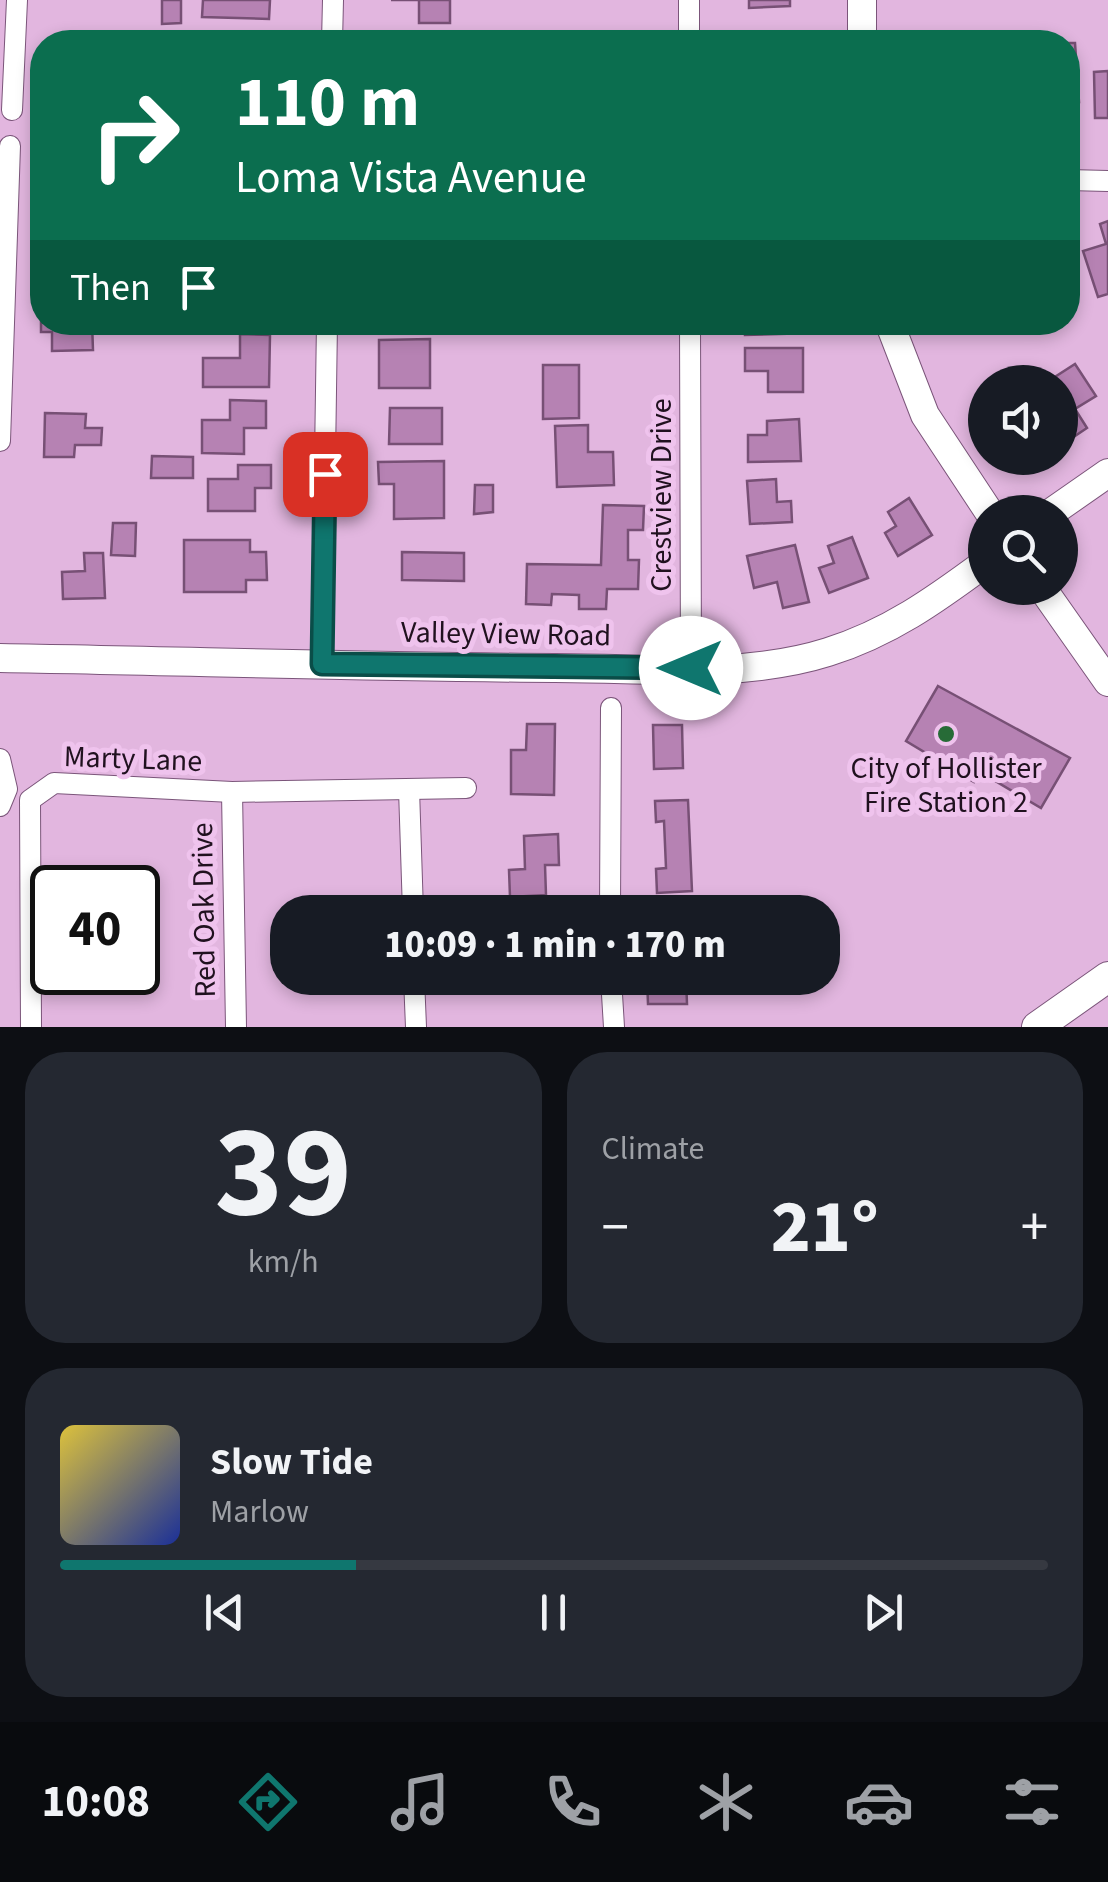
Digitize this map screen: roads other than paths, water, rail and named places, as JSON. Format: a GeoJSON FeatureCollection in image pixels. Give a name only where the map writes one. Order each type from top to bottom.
{"type":"FeatureCollection","features":[{"type":"Feature","properties":{"kind":"main road"},"geometry":{"type":"LineString","coordinates":[[1038,1027],[1108,977]]}},
{"type":"Feature","properties":{"kind":"street"},"geometry":{"type":"LineString","coordinates":[[12,110],[16,0]]}},
{"type":"Feature","properties":{"kind":"street"},"geometry":{"type":"LineString","coordinates":[[332,0],[332,30]]}},
{"type":"Feature","properties":{"kind":"street"},"geometry":{"type":"LineString","coordinates":[[689,0],[689,30]]}},
{"type":"Feature","properties":{"kind":"street"},"geometry":{"type":"LineString","coordinates":[[862,0],[862,30]]}},
{"type":"Feature","properties":{"kind":"street"},"geometry":{"type":"LineString","coordinates":[[0,441],[10,146]]}},
{"type":"Feature","properties":{"kind":"street"},"geometry":{"type":"LineString","coordinates":[[1080,180],[1108,181]]}},
{"type":"Feature","properties":{"kind":"street"},"geometry":{"type":"LineString","coordinates":[[322,664],[327,335]]}},
{"type":"Feature","properties":{"kind":"street","name":"Crestview Drive"},"geometry":{"type":"LineString","coordinates":[[690,335],[691,668]]}},
{"type":"Feature","properties":{"kind":"street"},"geometry":{"type":"LineString","coordinates":[[894,335],[925,415],[978,495]]}},
{"type":"Feature","properties":{"kind":"street"},"geometry":{"type":"LineString","coordinates":[[1076,495],[1108,473]]}},
{"type":"Feature","properties":{"kind":"street","name":"Valley View Road"},"geometry":{"type":"LineString","coordinates":[[0,658],[691,668],[794,661],[879,634],[919,612],[968,575]]}},
{"type":"Feature","properties":{"kind":"street"},"geometry":{"type":"LineString","coordinates":[[1054,605],[1108,682]]}},
{"type":"Feature","properties":{"kind":"street"},"geometry":{"type":"LineString","coordinates":[[610,895],[611,708]]}},
{"type":"Feature","properties":{"kind":"street"},"geometry":{"type":"LineString","coordinates":[[0,759],[6,789],[0,806]]}},
{"type":"Feature","properties":{"kind":"street","name":"Marty Lane"},"geometry":{"type":"LineString","coordinates":[[30,1027],[30,800],[54,783],[232,792],[466,788]]}},
{"type":"Feature","properties":{"kind":"street"},"geometry":{"type":"LineString","coordinates":[[409,789],[412,895]]}},
{"type":"Feature","properties":{"kind":"street","name":"Red Oak Drive"},"geometry":{"type":"LineString","coordinates":[[232,792],[236,1027]]}},
{"type":"Feature","properties":{"kind":"street"},"geometry":{"type":"LineString","coordinates":[[415,995],[416,1027]]}},
{"type":"Feature","properties":{"kind":"street"},"geometry":{"type":"LineString","coordinates":[[612,995],[614,1027]]}},
{"type":"Feature","properties":{"kind":"place","name":"City of Hollister Fire Station 2"},"geometry":{"type":"Point","coordinates":[946,734]}}]}
